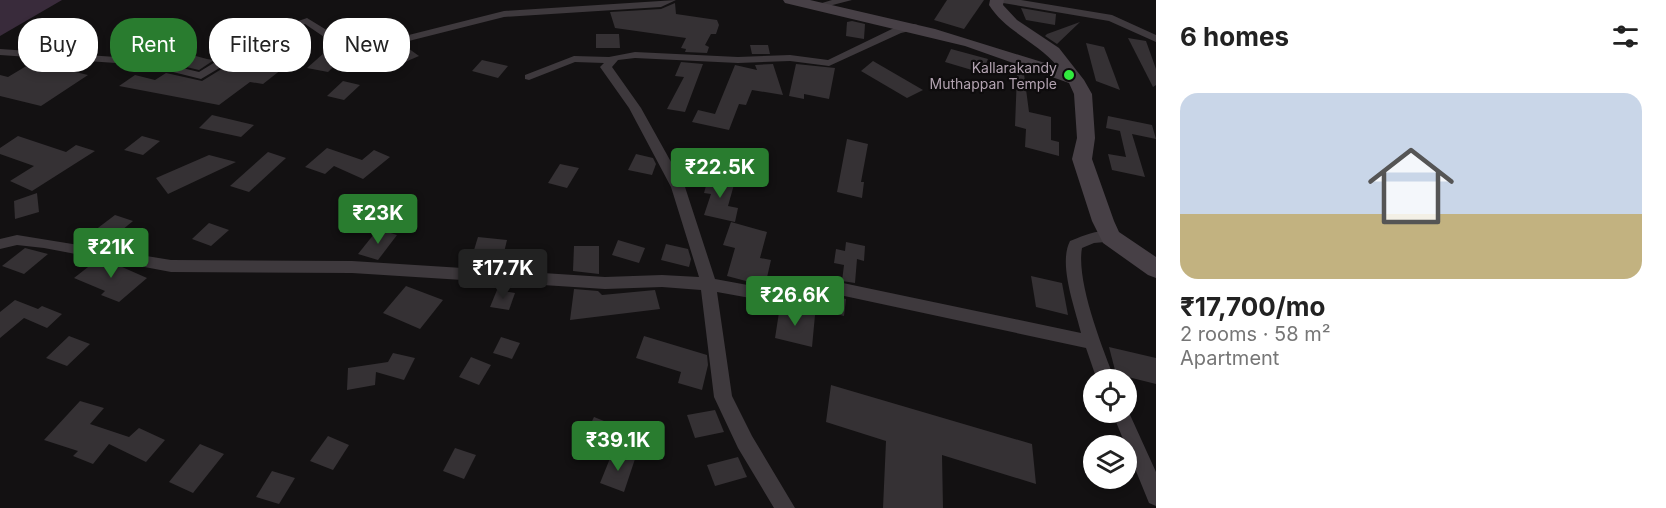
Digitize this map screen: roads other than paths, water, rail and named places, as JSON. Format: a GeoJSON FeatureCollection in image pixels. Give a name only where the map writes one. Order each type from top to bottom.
{"type":"FeatureCollection","features":[{"type":"Feature","properties":{"kind":"main road"},"geometry":{"type":"LineString","coordinates":[[789,0],[914,27],[1015,56],[1076,81]]}},
{"type":"Feature","properties":{"kind":"main road"},"geometry":{"type":"LineString","coordinates":[[997,0],[996,5],[1004,18],[1043,43],[1065,62],[1083,94],[1086,138],[1082,159],[1076,166],[1080,193],[1086,210],[1111,237],[1156,269]]}},
{"type":"Feature","properties":{"kind":"street"},"geometry":{"type":"LineString","coordinates":[[0,52],[145,62],[201,76],[250,45],[307,21],[334,39],[365,49],[495,16],[661,4],[672,0]]}},
{"type":"Feature","properties":{"kind":"street"},"geometry":{"type":"LineString","coordinates":[[817,6],[847,0]]}},
{"type":"Feature","properties":{"kind":"street"},"geometry":{"type":"LineString","coordinates":[[1003,0],[1112,18],[1156,39]]}},
{"type":"Feature","properties":{"kind":"street"},"geometry":{"type":"LineString","coordinates":[[529,77],[574,59],[613,60],[636,55],[738,60],[790,58],[829,63],[889,34],[914,27]]}},
{"type":"Feature","properties":{"kind":"street"},"geometry":{"type":"LineString","coordinates":[[613,60],[606,67],[640,116],[678,187],[707,284],[723,397],[745,442],[785,508]]}},
{"type":"Feature","properties":{"kind":"street"},"geometry":{"type":"LineString","coordinates":[[1102,369],[1092,342],[1072,262],[1075,245],[1093,238],[1111,237]]}},
{"type":"Feature","properties":{"kind":"street"},"geometry":{"type":"LineString","coordinates":[[0,244],[17,240],[44,243],[171,266],[352,267],[605,283],[662,281],[707,284],[794,300],[819,284],[1092,342]]}},
{"type":"Feature","properties":{"kind":"street"},"geometry":{"type":"LineString","coordinates":[[1126,423],[1156,496]]}},
{"type":"Feature","properties":{"kind":"place","name":"Kallarakandy Muthappan Temple"},"geometry":{"type":"Point","coordinates":[1069,75]}}]}
